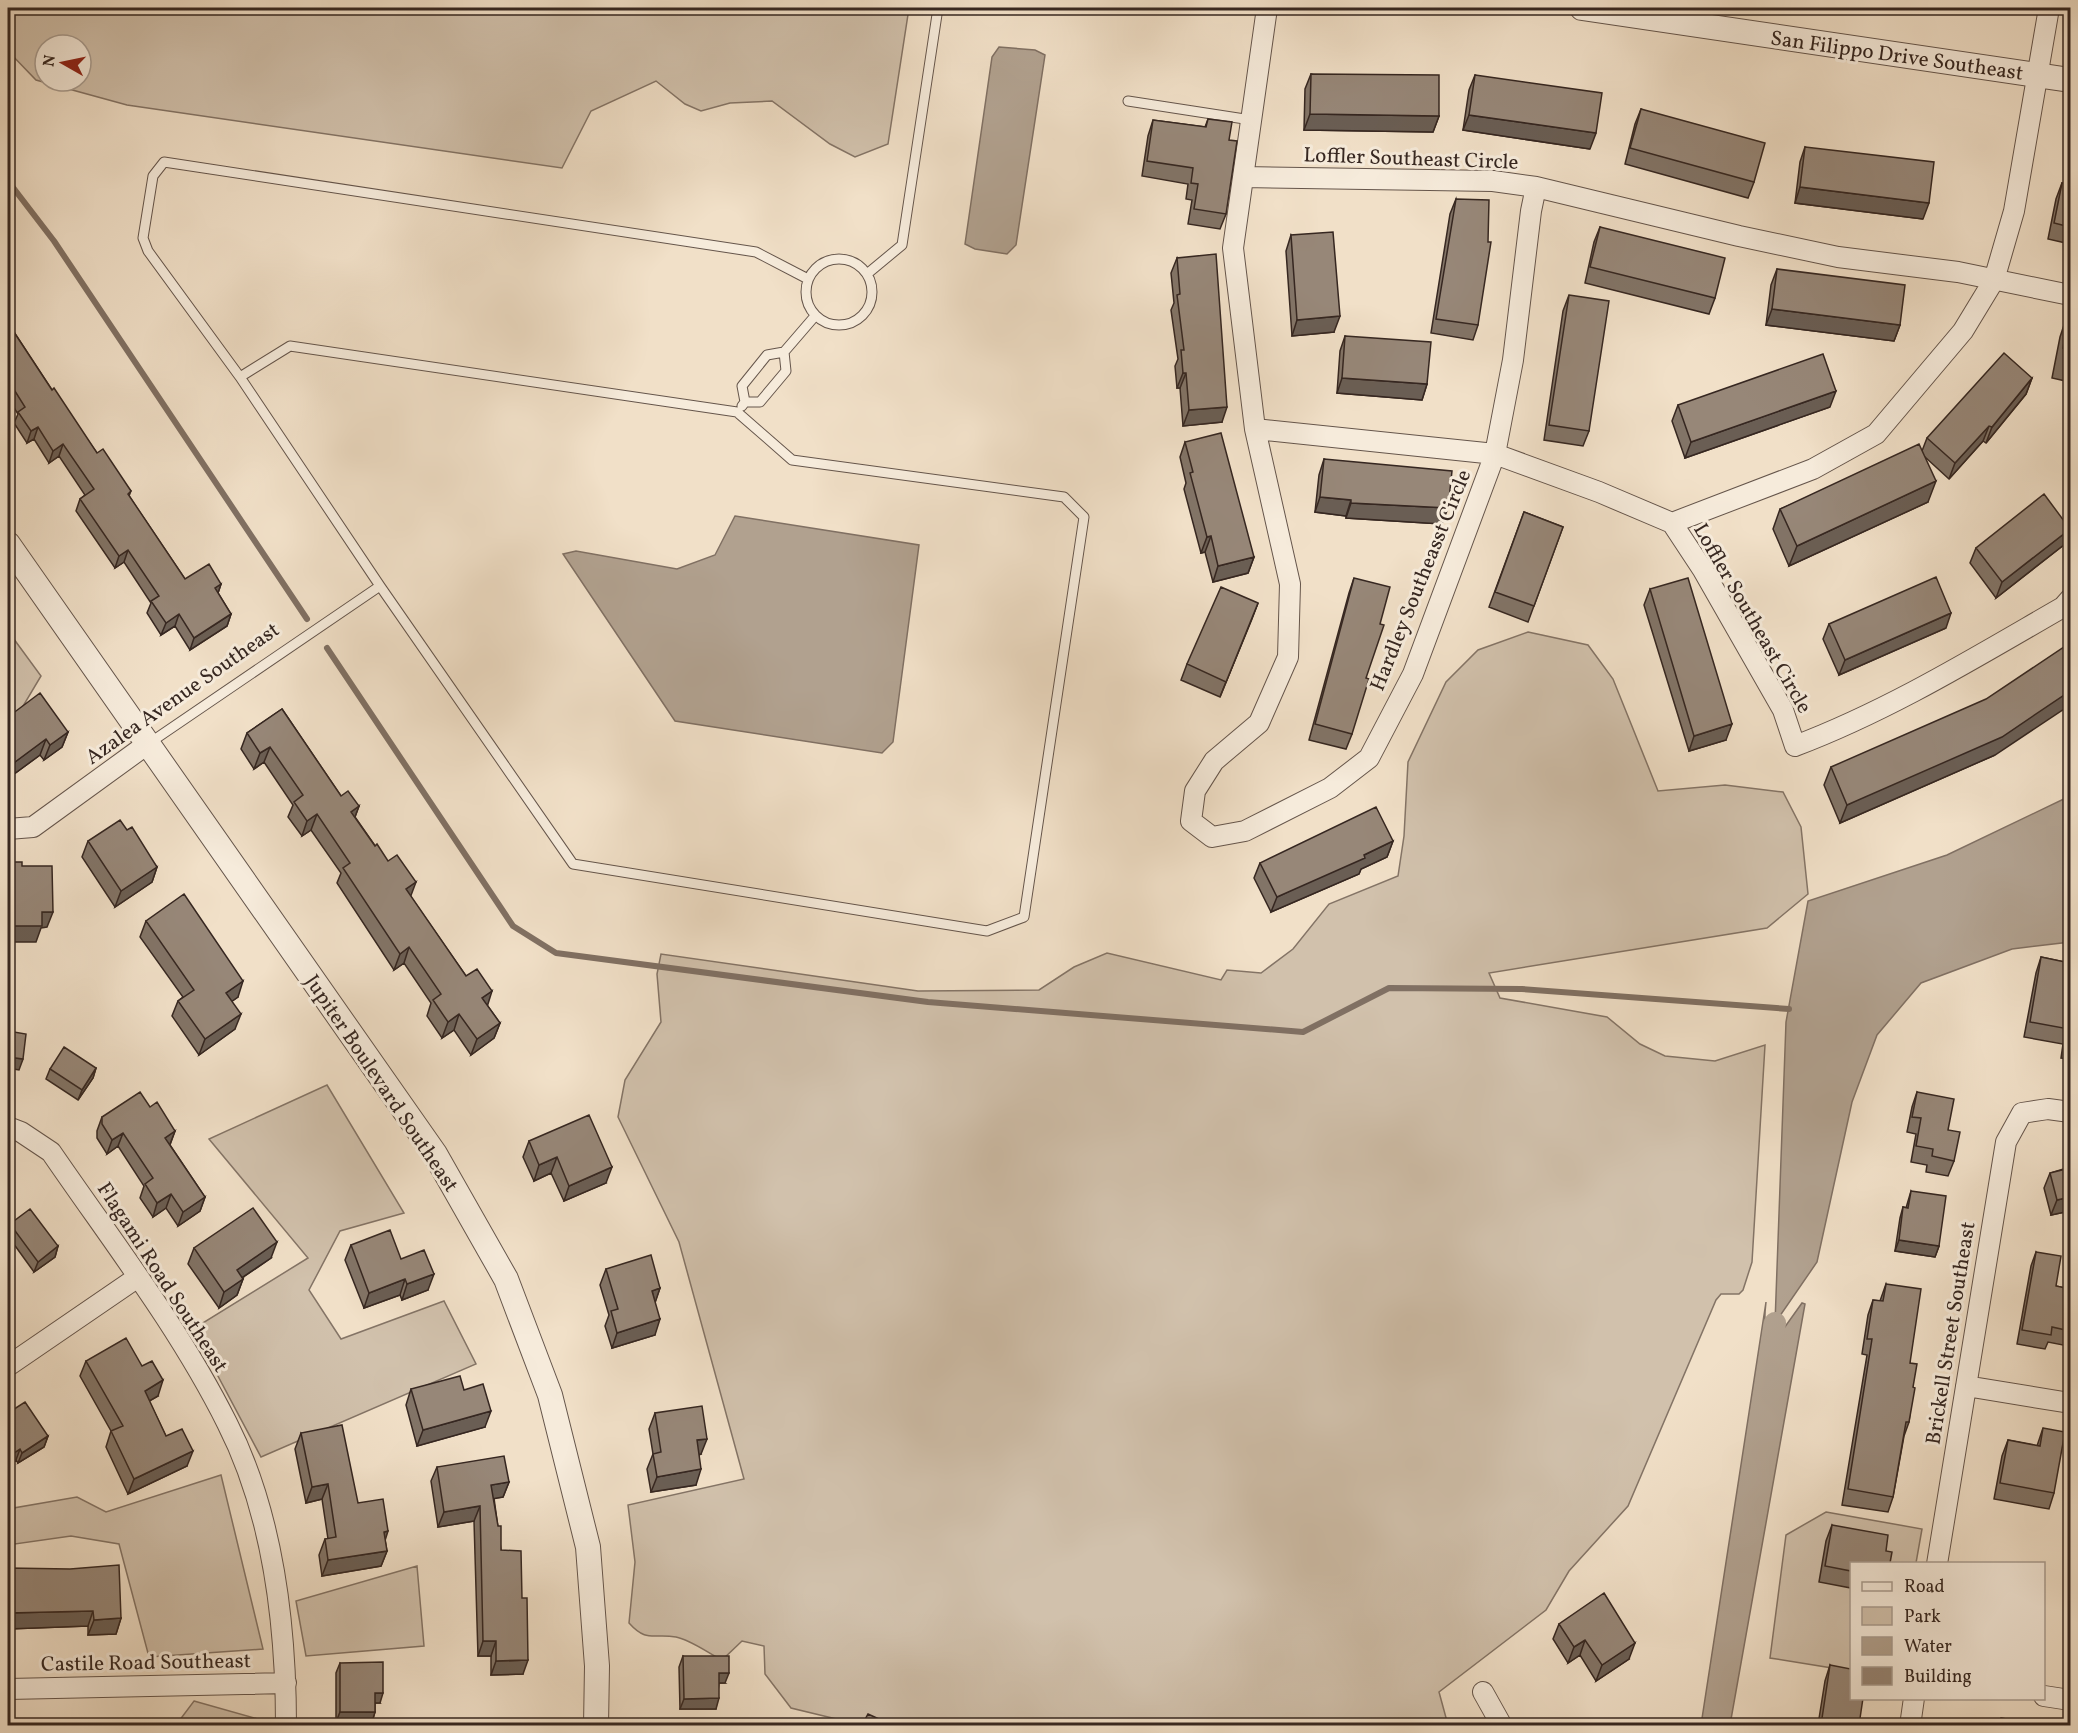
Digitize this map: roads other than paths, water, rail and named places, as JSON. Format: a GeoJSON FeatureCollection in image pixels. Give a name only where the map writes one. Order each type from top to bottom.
{"type":"FeatureCollection","features":[{"type":"Feature","properties":{"kind":"street","name":"Hardley Southeasst Circle"},"geometry":{"type":"LineString","coordinates":[[1267,8],[1233,248],[1255,429],[1290,584],[1288,657],[1259,723],[1214,761],[1195,791],[1191,821],[1212,837],[1245,831],[1330,788],[1369,758],[1413,674],[1495,454],[1513,360],[1536,187]]}},
{"type":"Feature","properties":{"kind":"street","name":"San Filippo Drive Southeast"},"geometry":{"type":"LineString","coordinates":[[1582,8],[2070,80]]}},
{"type":"Feature","properties":{"kind":"street"},"geometry":{"type":"LineString","coordinates":[[1672,523],[1813,469],[1876,434],[1963,331],[1994,280],[2014,212],[2049,8]]}},
{"type":"Feature","properties":{"kind":"street","name":"Loffler Southeast Circle"},"geometry":{"type":"LineString","coordinates":[[1243,177],[1493,181],[1536,187],[1838,257],[1994,280],[2070,295]]}},
{"type":"Feature","properties":{"kind":"street","name":"Loffler Southeast Circle"},"geometry":{"type":"LineString","coordinates":[[1255,429],[1495,454],[1599,492],[1672,523],[1703,570],[1784,710],[1796,746],[1834,732],[1918,690],[2063,607],[2070,600]]}},
{"type":"Feature","properties":{"kind":"street","name":"Jupiter Boulevard Southeast"},"geometry":{"type":"LineString","coordinates":[[8,544],[146,745],[435,1154],[506,1279],[550,1395],[588,1547],[597,1666],[596,1725]]}},
{"type":"Feature","properties":{"kind":"street","name":"Azalea Avenue Southeast"},"geometry":{"type":"LineString","coordinates":[[8,829],[33,827],[146,745]]}},
{"type":"Feature","properties":{"kind":"street","name":"Brickell Street Southeast"},"geometry":{"type":"LineString","coordinates":[[1936,1562],[2006,1142],[2022,1113],[2048,1108],[2070,1112]]}},
{"type":"Feature","properties":{"kind":"street","name":"Flagami Road Southeast"},"geometry":{"type":"LineString","coordinates":[[8,1127],[21,1132],[51,1152],[182,1342],[228,1425],[256,1498],[278,1591],[286,1683],[286,1725]]}},
{"type":"Feature","properties":{"kind":"street"},"geometry":{"type":"LineString","coordinates":[[8,1366],[138,1277]]}},
{"type":"Feature","properties":{"kind":"street"},"geometry":{"type":"LineString","coordinates":[[1966,1386],[2070,1403]]}},
{"type":"Feature","properties":{"kind":"street","name":"Castile Road Southeast"},"geometry":{"type":"LineString","coordinates":[[8,1689],[286,1683]]}},
{"type":"Feature","properties":{"kind":"street"},"geometry":{"type":"LineString","coordinates":[[1483,1692],[1502,1725]]}},
{"type":"Feature","properties":{"kind":"street"},"geometry":{"type":"LineString","coordinates":[[2045,1696],[2070,1700]]}},
{"type":"Feature","properties":{"kind":"street"},"geometry":{"type":"LineString","coordinates":[[1910,1725],[1914,1700]]}},
{"type":"Feature","properties":{"kind":"lane"},"geometry":{"type":"LineString","coordinates":[[867,274],[902,245],[939,8]]}},
{"type":"Feature","properties":{"kind":"lane"},"geometry":{"type":"LineString","coordinates":[[1128,101],[1251,120]]}},
{"type":"Feature","properties":{"kind":"lane"},"geometry":{"type":"LineString","coordinates":[[240,377],[290,346],[736,411],[792,460],[1064,496],[1084,517],[1024,917],[987,931],[573,864],[380,586],[240,377],[148,251],[143,238],[153,176],[164,162],[756,252],[808,279]]}},
{"type":"Feature","properties":{"kind":"lane"},"geometry":{"type":"LineString","coordinates":[[835,258],[856,262],[867,274],[873,290],[871,302],[858,320],[836,325],[815,316],[806,297],[808,279],[816,267],[835,258]]}},
{"type":"Feature","properties":{"kind":"lane"},"geometry":{"type":"LineString","coordinates":[[745,402],[742,386],[767,355],[784,352],[815,316]]}},
{"type":"Feature","properties":{"kind":"lane"},"geometry":{"type":"LineString","coordinates":[[736,411],[745,402],[760,402],[786,371],[784,352]]}},
{"type":"Feature","properties":{"kind":"lane","name":"Azalea Avenue Southeast"},"geometry":{"type":"LineString","coordinates":[[146,745],[380,586]]}},
{"type":"Feature","properties":{"kind":"water"},"geometry":{"type":"Polygon","coordinates":[[[999,47],[1035,50],[1045,55],[1016,245],[1007,254],[975,249],[965,244],[992,57],[999,47]]]}},
{"type":"Feature","properties":{"kind":"water"},"geometry":{"type":"Polygon","coordinates":[[[735,516],[919,545],[893,742],[882,753],[675,721],[563,554],[576,551],[677,569],[715,555],[735,516]]]}},
{"type":"Feature","properties":{"kind":"water"},"geometry":{"type":"Polygon","coordinates":[[[2070,796],[2070,942],[2012,949],[1921,983],[1877,1035],[1852,1102],[1817,1262],[1775,1323],[1786,1022],[1808,901],[1947,855],[2070,796]]]}},
{"type":"Feature","properties":{"kind":"water"},"geometry":{"type":"Polygon","coordinates":[[[1766,1302],[1766,1322],[1773,1332],[1782,1331],[1802,1303],[1805,1304],[1730,1725],[1701,1725],[1766,1302]]]}},
{"type":"Feature","properties":{"kind":"waterway"},"geometry":{"type":"LineString","coordinates":[[8,181],[54,241],[307,619]]}},
{"type":"Feature","properties":{"kind":"waterway"},"geometry":{"type":"LineString","coordinates":[[327,648],[513,926],[556,953],[928,1002],[1303,1032],[1389,988],[1522,989],[1789,1009]]}},
{"type":"Feature","properties":{"kind":"waterway"},"geometry":{"type":"LineString","coordinates":[[1769,1363],[1775,1323]]}}]}
